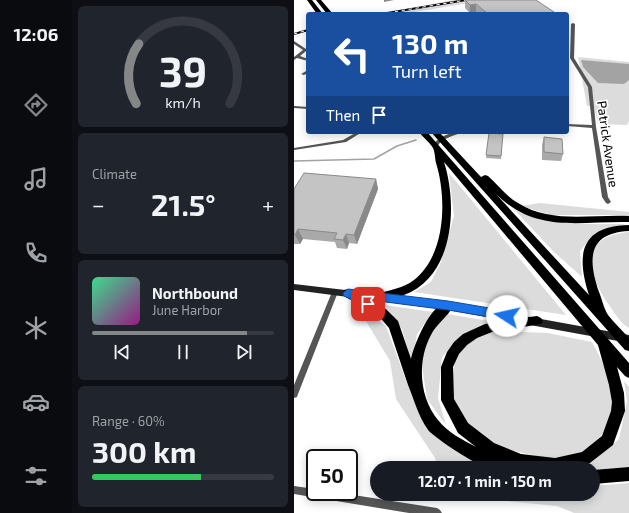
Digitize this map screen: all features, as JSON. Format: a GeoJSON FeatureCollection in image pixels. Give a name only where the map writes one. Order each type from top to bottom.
{"type":"FeatureCollection","features":[{"type":"Feature","properties":{"kind":"highway"},"geometry":{"type":"LineString","coordinates":[[309,0],[318,12]]}},
{"type":"Feature","properties":{"kind":"highway"},"geometry":{"type":"LineString","coordinates":[[319,1],[328,12]]}},
{"type":"Feature","properties":{"kind":"highway"},"geometry":{"type":"LineString","coordinates":[[426,134],[437,141],[475,175],[629,346]]}},
{"type":"Feature","properties":{"kind":"highway"},"geometry":{"type":"LineString","coordinates":[[381,297],[404,290],[420,282],[429,271],[439,247],[446,224],[448,198],[437,141]]}},
{"type":"Feature","properties":{"kind":"highway"},"geometry":{"type":"LineString","coordinates":[[437,141],[629,372]]}},
{"type":"Feature","properties":{"kind":"highway"},"geometry":{"type":"LineString","coordinates":[[475,175],[486,178],[515,205],[536,216],[555,219],[629,219]]}},
{"type":"Feature","properties":{"kind":"highway"},"geometry":{"type":"LineString","coordinates":[[603,317],[589,276],[586,260],[587,252],[590,245],[599,236],[614,230],[629,228]]}},
{"type":"Feature","properties":{"kind":"highway"},"geometry":{"type":"LineString","coordinates":[[348,293],[382,312],[394,324],[416,389],[433,426],[458,444],[490,461]]}},
{"type":"Feature","properties":{"kind":"highway"},"geometry":{"type":"LineString","coordinates":[[416,389],[417,357],[420,342],[430,324],[438,314],[448,306]]}},
{"type":"Feature","properties":{"kind":"highway"},"geometry":{"type":"LineString","coordinates":[[537,321],[487,329],[471,335],[456,348],[448,364],[445,375],[444,387],[446,400],[458,425],[474,439],[484,445],[513,458],[545,464],[574,463],[596,453],[604,445],[615,427],[618,411],[616,386],[603,341]]}},
{"type":"Feature","properties":{"kind":"highway"},"geometry":{"type":"LineString","coordinates":[[600,476],[629,474]]}},
{"type":"Feature","properties":{"kind":"main road"},"geometry":{"type":"LineString","coordinates":[[294,287],[448,306],[537,321],[629,339]]}},
{"type":"Feature","properties":{"kind":"street","name":"Patrick Avenue"},"geometry":{"type":"LineString","coordinates":[[573,24],[572,58],[590,87],[594,127],[605,197],[608,202]]}},
{"type":"Feature","properties":{"kind":"street"},"geometry":{"type":"LineString","coordinates":[[294,42],[305,50],[296,58]]}},
{"type":"Feature","properties":{"kind":"street"},"geometry":{"type":"LineString","coordinates":[[296,58],[306,60]]}},
{"type":"Feature","properties":{"kind":"street"},"geometry":{"type":"LineString","coordinates":[[294,107],[306,108]]}},
{"type":"Feature","properties":{"kind":"street"},"geometry":{"type":"LineString","coordinates":[[569,125],[594,127]]}},
{"type":"Feature","properties":{"kind":"street"},"geometry":{"type":"LineString","coordinates":[[294,148],[344,141],[356,134]]}},
{"type":"Feature","properties":{"kind":"street"},"geometry":{"type":"LineString","coordinates":[[437,141],[455,134]]}},
{"type":"Feature","properties":{"kind":"street"},"geometry":{"type":"LineString","coordinates":[[294,394],[335,292]]}},
{"type":"Feature","properties":{"kind":"street"},"geometry":{"type":"LineString","coordinates":[[294,490],[437,513]]}},
{"type":"Feature","properties":{"kind":"shaded area"},"geometry":{"type":"Polygon","coordinates":[[[453,0],[487,0],[415,12],[391,12],[453,0]]]}},
{"type":"Feature","properties":{"kind":"shaded area"},"geometry":{"type":"Polygon","coordinates":[[[578,57],[629,62],[629,121],[627,125],[598,124],[594,106],[587,106],[578,57]]]}},
{"type":"Feature","properties":{"kind":"shaded area"},"geometry":{"type":"Polygon","coordinates":[[[581,60],[629,64],[629,80],[624,84],[598,83],[583,67],[581,60]]]}},
{"type":"Feature","properties":{"kind":"shaded area"},"geometry":{"type":"Polygon","coordinates":[[[449,173],[566,315],[414,292],[431,282],[441,262],[454,216],[449,173]]]}},
{"type":"Feature","properties":{"kind":"shaded area"},"geometry":{"type":"Polygon","coordinates":[[[540,203],[629,212],[629,216],[551,215],[521,206],[540,203]]]}},
{"type":"Feature","properties":{"kind":"shaded area"},"geometry":{"type":"Polygon","coordinates":[[[511,206],[539,218],[553,221],[581,224],[626,224],[595,233],[580,251],[582,277],[554,252],[511,206]]]}},
{"type":"Feature","properties":{"kind":"shaded area"},"geometry":{"type":"Polygon","coordinates":[[[629,232],[629,328],[618,318],[601,293],[595,280],[591,258],[594,249],[601,241],[613,235],[629,232]]]}},
{"type":"Feature","properties":{"kind":"shaded area"},"geometry":{"type":"Polygon","coordinates":[[[385,305],[433,312],[417,334],[412,366],[402,329],[385,305]]]}},
{"type":"Feature","properties":{"kind":"shaded area"},"geometry":{"type":"Polygon","coordinates":[[[362,307],[386,326],[408,386],[427,430],[473,461],[436,461],[396,399],[390,361],[363,316],[362,307]]]}},
{"type":"Feature","properties":{"kind":"shaded area"},"geometry":{"type":"Polygon","coordinates":[[[447,314],[495,322],[464,333],[442,357],[438,398],[446,425],[427,399],[421,360],[433,327],[447,314]]]}},
{"type":"Feature","properties":{"kind":"shaded area"},"geometry":{"type":"Polygon","coordinates":[[[491,331],[548,333],[592,342],[605,369],[613,398],[611,418],[602,435],[595,443],[588,449],[570,457],[543,457],[518,452],[499,446],[482,437],[466,424],[457,413],[454,404],[453,370],[455,362],[463,349],[475,339],[491,331]]]}},
{"type":"Feature","properties":{"kind":"shaded area"},"geometry":{"type":"Polygon","coordinates":[[[624,381],[629,387],[629,467],[600,469],[600,461],[593,461],[619,439],[627,401],[624,381]]]}},
{"type":"Feature","properties":{"kind":"shaded area"},"geometry":{"type":"Polygon","coordinates":[[[629,483],[629,513],[574,513],[557,506],[506,501],[600,501],[600,485],[629,483]]]}},
{"type":"Feature","properties":{"kind":"building"},"geometry":{"type":"Polygon","coordinates":[[[465,0],[536,0],[554,12],[486,12],[476,4],[470,5],[465,0]]]}},
{"type":"Feature","properties":{"kind":"building"},"geometry":{"type":"Polygon","coordinates":[[[489,134],[503,134],[501,156],[486,155],[489,134]]]}},
{"type":"Feature","properties":{"kind":"building"},"geometry":{"type":"Polygon","coordinates":[[[544,137],[562,139],[563,154],[544,152],[544,137]]]}},
{"type":"Feature","properties":{"kind":"building"},"geometry":{"type":"Polygon","coordinates":[[[304,173],[376,179],[354,235],[346,234],[343,240],[334,239],[337,233],[298,229],[294,235],[294,189],[304,173]]]}},
{"type":"Feature","properties":{"kind":"waterway"},"geometry":{"type":"LineString","coordinates":[[294,161],[374,159],[397,146],[416,140]]}},
{"type":"Feature","properties":{"kind":"railway"},"geometry":{"type":"LineString","coordinates":[[393,12],[466,0]]}},
{"type":"Feature","properties":{"kind":"railway"},"geometry":{"type":"LineString","coordinates":[[294,34],[306,31]]}},
{"type":"Feature","properties":{"kind":"route"},"geometry":{"type":"LineString","coordinates":[[368,304],[348,293],[448,306],[507,316]]}}]}
